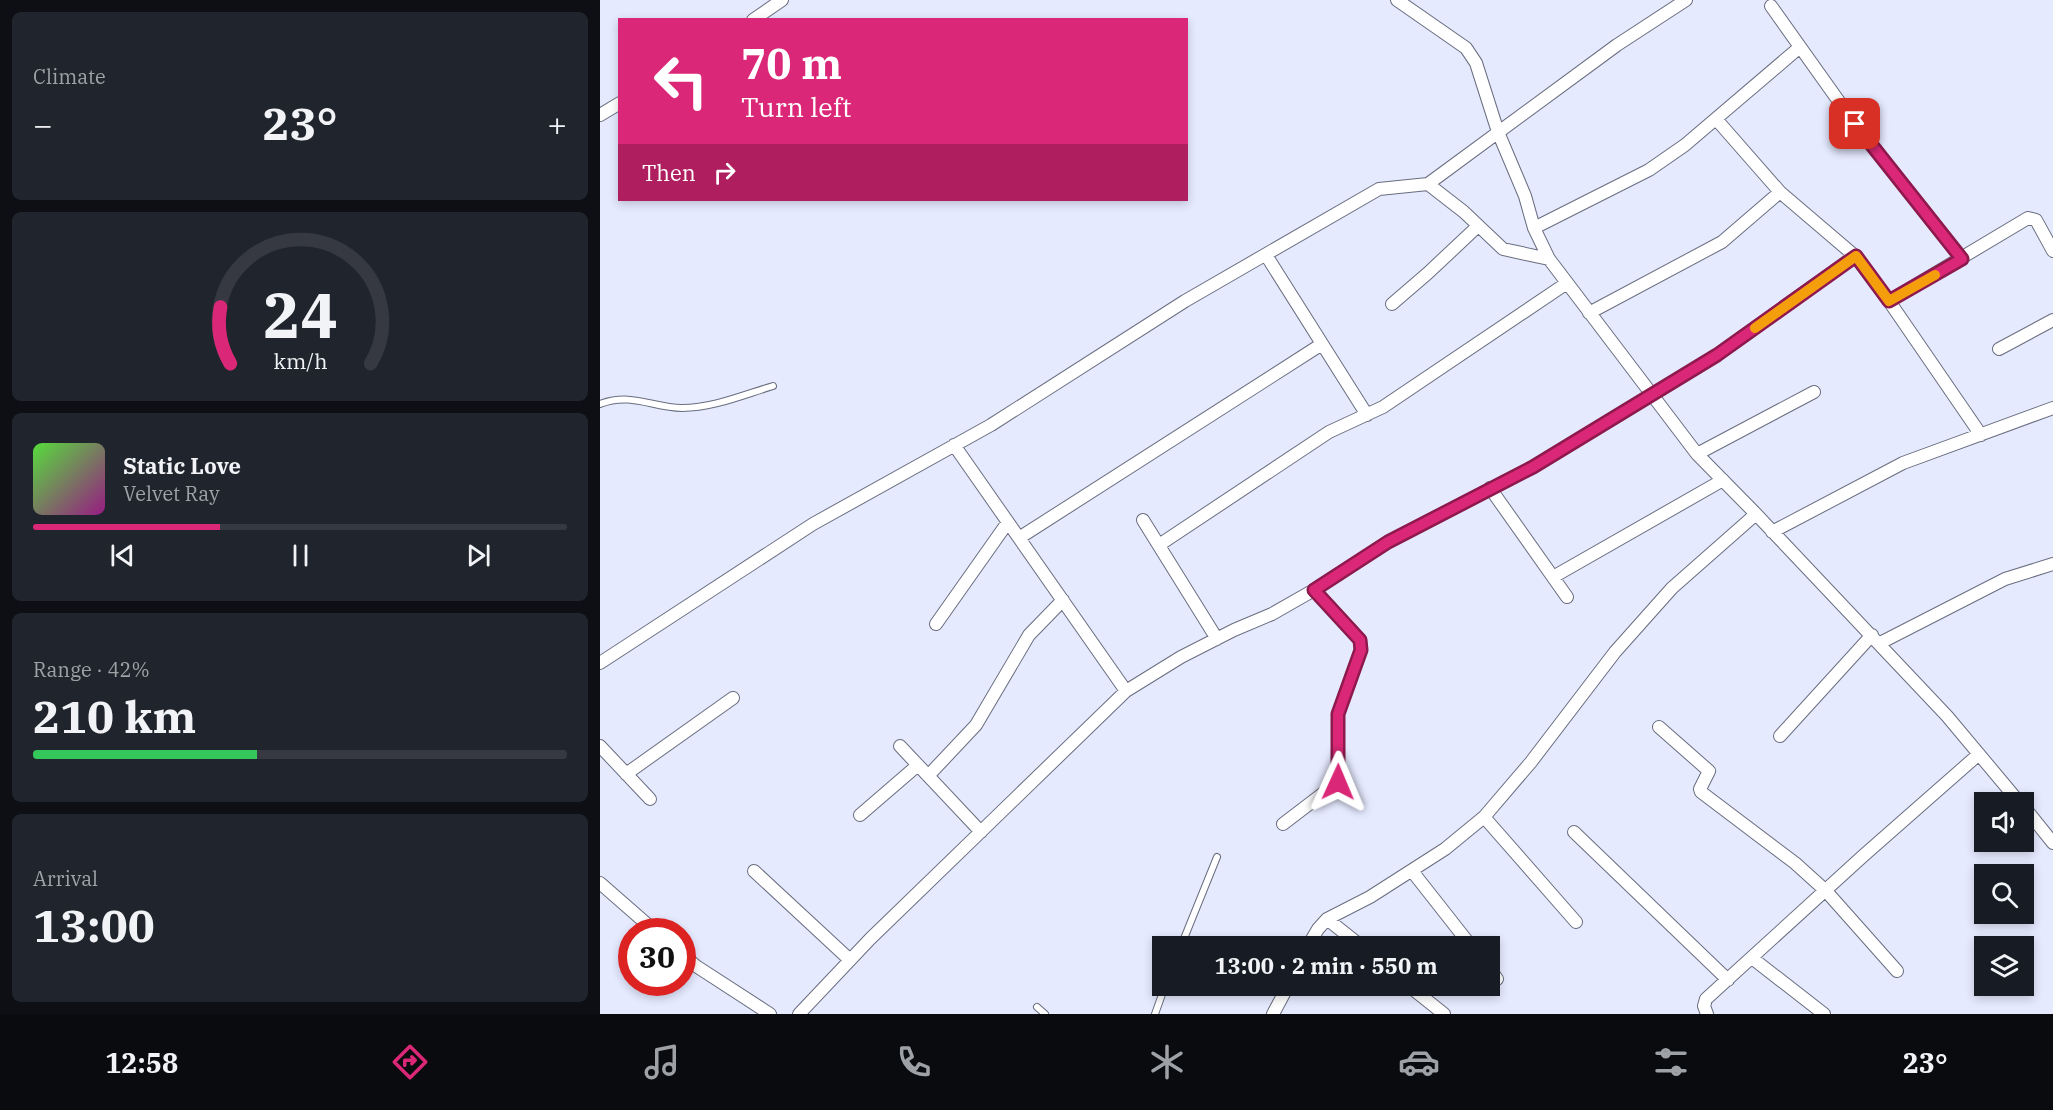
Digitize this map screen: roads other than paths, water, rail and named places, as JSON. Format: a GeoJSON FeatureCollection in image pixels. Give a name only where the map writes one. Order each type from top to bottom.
{"type":"FeatureCollection","features":[{"type":"Feature","properties":{"kind":"street"},"geometry":{"type":"LineString","coordinates":[[756,18],[782,0]]}},
{"type":"Feature","properties":{"kind":"street"},"geometry":{"type":"LineString","coordinates":[[1397,0],[1466,48],[1476,63],[1498,132],[1525,196],[1534,228],[1549,259],[1651,395],[1697,454],[1876,639],[1947,716],[2011,792]]}},
{"type":"Feature","properties":{"kind":"street"},"geometry":{"type":"LineString","coordinates":[[600,663],[813,524],[991,425],[1185,301],[1379,189],[1428,184],[1617,45],[1686,0]]}},
{"type":"Feature","properties":{"kind":"street"},"geometry":{"type":"LineString","coordinates":[[1771,6],[1855,124],[1962,259]]}},
{"type":"Feature","properties":{"kind":"street"},"geometry":{"type":"LineString","coordinates":[[1534,228],[1649,170],[1685,145],[1800,47]]}},
{"type":"Feature","properties":{"kind":"street"},"geometry":{"type":"LineString","coordinates":[[600,115],[618,104]]}},
{"type":"Feature","properties":{"kind":"street"},"geometry":{"type":"LineString","coordinates":[[1716,119],[1780,192],[1856,256],[1981,435]]}},
{"type":"Feature","properties":{"kind":"street"},"geometry":{"type":"LineString","coordinates":[[1428,184],[1506,251],[1549,259]]}},
{"type":"Feature","properties":{"kind":"street"},"geometry":{"type":"LineString","coordinates":[[1589,313],[1715,247],[1780,192]]}},
{"type":"Feature","properties":{"kind":"street"},"geometry":{"type":"LineString","coordinates":[[1889,301],[2028,218],[2036,220],[2053,251]]}},
{"type":"Feature","properties":{"kind":"street"},"geometry":{"type":"LineString","coordinates":[[1392,304],[1478,226]]}},
{"type":"Feature","properties":{"kind":"street"},"geometry":{"type":"LineString","coordinates":[[1266,255],[1366,415]]}},
{"type":"Feature","properties":{"kind":"street"},"geometry":{"type":"LineString","coordinates":[[799,1014],[850,960],[1126,691],[1181,657],[1272,614],[1388,542],[1533,467],[1717,355],[1856,256]]}},
{"type":"Feature","properties":{"kind":"street"},"geometry":{"type":"LineString","coordinates":[[1159,545],[1329,432],[1383,407],[1568,282]]}},
{"type":"Feature","properties":{"kind":"street"},"geometry":{"type":"LineString","coordinates":[[1999,349],[2053,320]]}},
{"type":"Feature","properties":{"kind":"street"},"geometry":{"type":"LineString","coordinates":[[1019,538],[1322,344]]}},
{"type":"Feature","properties":{"kind":"street"},"geometry":{"type":"LineString","coordinates":[[1697,454],[1814,392]]}},
{"type":"Feature","properties":{"kind":"street"},"geometry":{"type":"LineString","coordinates":[[1772,532],[1903,463],[2053,408]]}},
{"type":"Feature","properties":{"kind":"street"},"geometry":{"type":"LineString","coordinates":[[954,446],[1126,691]]}},
{"type":"Feature","properties":{"kind":"street"},"geometry":{"type":"LineString","coordinates":[[1553,577],[1723,480]]}},
{"type":"Feature","properties":{"kind":"street"},"geometry":{"type":"LineString","coordinates":[[1490,488],[1567,597]]}},
{"type":"Feature","properties":{"kind":"street"},"geometry":{"type":"LineString","coordinates":[[1314,936],[1328,919],[1412,871],[1445,849],[1484,817],[1531,762],[1615,652],[1672,588],[1756,514]]}},
{"type":"Feature","properties":{"kind":"street"},"geometry":{"type":"LineString","coordinates":[[1143,520],[1217,639]]}},
{"type":"Feature","properties":{"kind":"street"},"geometry":{"type":"LineString","coordinates":[[936,624],[1008,522]]}},
{"type":"Feature","properties":{"kind":"street"},"geometry":{"type":"LineString","coordinates":[[1780,736],[1876,639],[2005,579],[2053,564]]}},
{"type":"Feature","properties":{"kind":"street"},"geometry":{"type":"LineString","coordinates":[[1283,824],[1338,782],[1338,714],[1361,650],[1360,640],[1314,590]]}},
{"type":"Feature","properties":{"kind":"street"},"geometry":{"type":"LineString","coordinates":[[928,776],[976,725],[1029,635],[1063,600]]}},
{"type":"Feature","properties":{"kind":"street"},"geometry":{"type":"LineString","coordinates":[[626,774],[733,698]]}},
{"type":"Feature","properties":{"kind":"street"},"geometry":{"type":"LineString","coordinates":[[1659,727],[1709,771],[1700,789],[1701,792],[1780,850],[1826,891],[1897,971]]}},
{"type":"Feature","properties":{"kind":"street"},"geometry":{"type":"LineString","coordinates":[[600,746],[650,799]]}},
{"type":"Feature","properties":{"kind":"street"},"geometry":{"type":"LineString","coordinates":[[900,746],[981,832]]}},
{"type":"Feature","properties":{"kind":"street"},"geometry":{"type":"LineString","coordinates":[[1707,1014],[1704,1006],[1706,999],[1979,754]]}},
{"type":"Feature","properties":{"kind":"street"},"geometry":{"type":"LineString","coordinates":[[860,815],[918,765]]}},
{"type":"Feature","properties":{"kind":"street"},"geometry":{"type":"LineString","coordinates":[[1484,817],[1576,922]]}},
{"type":"Feature","properties":{"kind":"street"},"geometry":{"type":"LineString","coordinates":[[2034,819],[2053,843]]}},
{"type":"Feature","properties":{"kind":"street"},"geometry":{"type":"LineString","coordinates":[[1574,832],[1728,980]]}},
{"type":"Feature","properties":{"kind":"street"},"geometry":{"type":"LineString","coordinates":[[754,871],[850,960]]}},
{"type":"Feature","properties":{"kind":"street"},"geometry":{"type":"LineString","coordinates":[[1412,871],[1463,936]]}},
{"type":"Feature","properties":{"kind":"street"},"geometry":{"type":"LineString","coordinates":[[600,882],[640,918]]}},
{"type":"Feature","properties":{"kind":"street"},"geometry":{"type":"LineString","coordinates":[[1328,919],[1349,936]]}},
{"type":"Feature","properties":{"kind":"street"},"geometry":{"type":"LineString","coordinates":[[1752,958],[1824,1014]]}},
{"type":"Feature","properties":{"kind":"street"},"geometry":{"type":"LineString","coordinates":[[696,966],[770,1014]]}},
{"type":"Feature","properties":{"kind":"street"},"geometry":{"type":"LineString","coordinates":[[1273,1014],[1283,996]]}},
{"type":"Feature","properties":{"kind":"street"},"geometry":{"type":"LineString","coordinates":[[1422,996],[1444,1014]]}},
{"type":"Feature","properties":{"kind":"lane"},"geometry":{"type":"LineString","coordinates":[[600,404],[624,399],[653,402],[671,407],[698,406],[714,404],[772,386]]}},
{"type":"Feature","properties":{"kind":"lane"},"geometry":{"type":"LineString","coordinates":[[1185,936],[1217,857]]}},
{"type":"Feature","properties":{"kind":"lane"},"geometry":{"type":"LineString","coordinates":[[1155,1014],[1161,996]]}},
{"type":"Feature","properties":{"kind":"lane"},"geometry":{"type":"LineString","coordinates":[[1037,1007],[1045,1014]]}}]}
